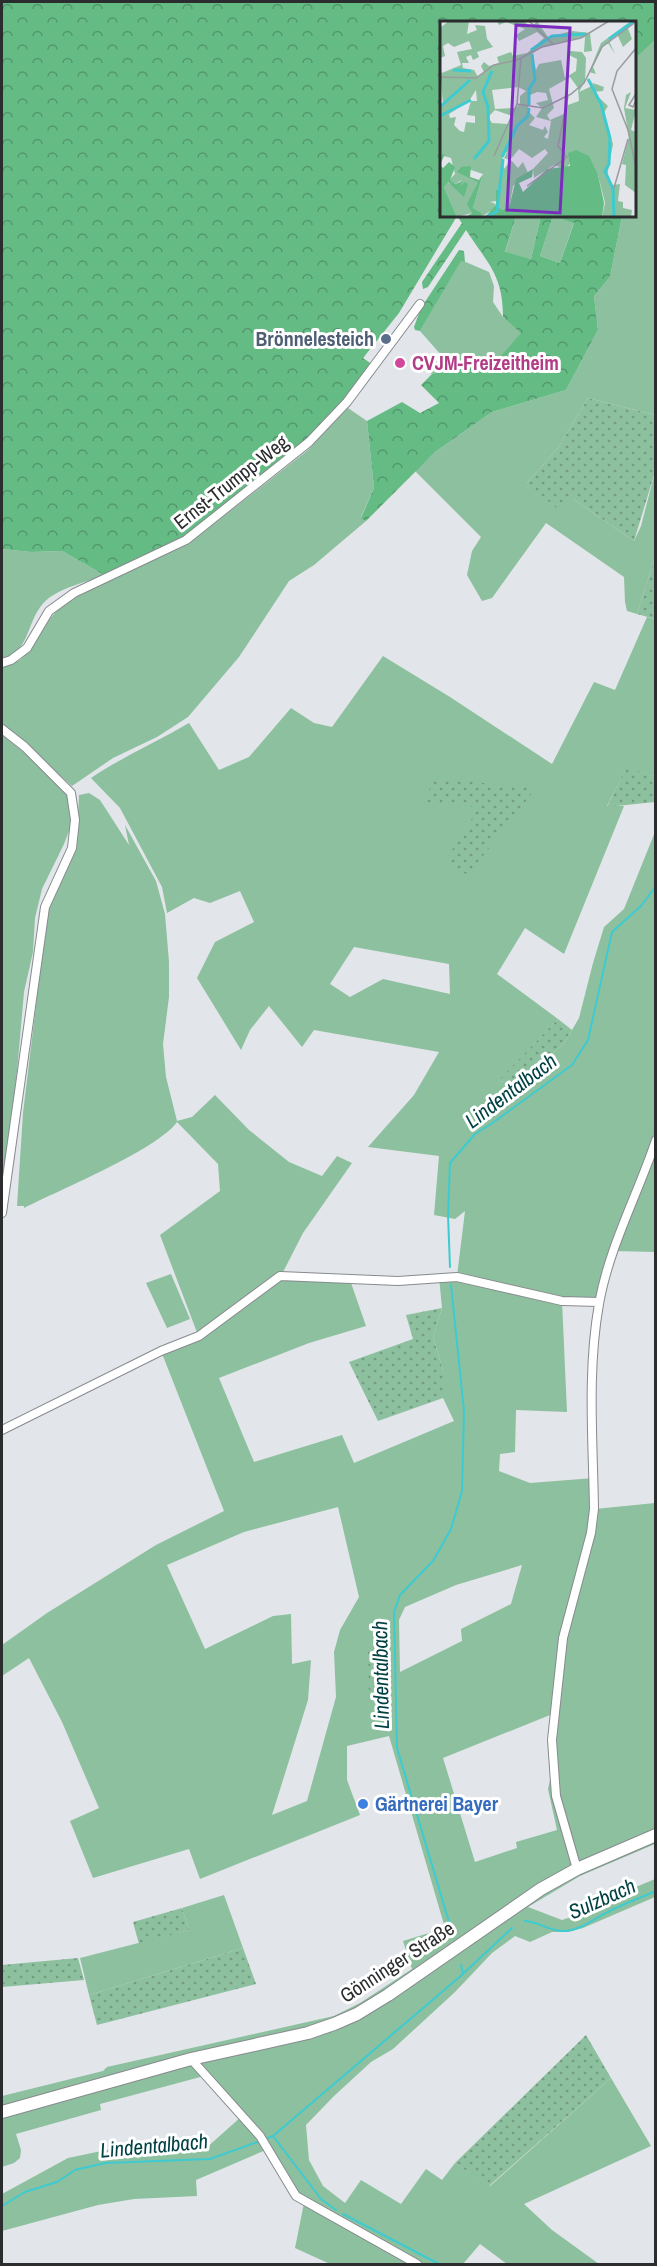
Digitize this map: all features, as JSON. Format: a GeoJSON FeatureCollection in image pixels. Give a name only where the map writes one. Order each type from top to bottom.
{"type":"FeatureCollection","features":[{"type":"Feature","properties":{"kind":"street","name":"Ernst-Trumpp-Weg"},"geometry":{"type":"LineString","coordinates":[[2,663],[11,660],[27,648],[49,611],[74,593],[186,540],[309,442],[347,402],[420,304]]}},
{"type":"Feature","properties":{"kind":"street"},"geometry":{"type":"LineString","coordinates":[[2,729],[25,747],[71,793],[75,820],[72,848],[45,907],[2,1213]]}},
{"type":"Feature","properties":{"kind":"street"},"geometry":{"type":"LineString","coordinates":[[577,1869],[556,1796],[552,1740],[563,1638],[591,1533],[594,1509],[592,1380],[594,1343],[599,1302],[614,1251],[656,1140]]}},
{"type":"Feature","properties":{"kind":"street"},"geometry":{"type":"LineString","coordinates":[[2,1430],[161,1351],[198,1336],[280,1276],[388,1281],[457,1277],[562,1301],[599,1302]]}},
{"type":"Feature","properties":{"kind":"street","name":"Gönninger Straße"},"geometry":{"type":"LineString","coordinates":[[2,2112],[191,2059],[308,2033],[357,2014],[388,1995],[510,1909],[577,1869],[656,1835]]}},
{"type":"Feature","properties":{"kind":"street"},"geometry":{"type":"LineString","coordinates":[[191,2059],[260,2136],[296,2196],[417,2265]]}},
{"type":"Feature","properties":{"kind":"green space"},"geometry":{"type":"Polygon","coordinates":[[[2,2],[655,2],[655,40],[636,58],[636,21],[440,21],[440,218],[456,218],[399,313],[363,358],[373,365],[343,401],[302,443],[188,534],[104,575],[62,551],[31,552],[2,549],[2,2]]]}},
{"type":"Feature","properties":{"kind":"green space"},"geometry":{"type":"Polygon","coordinates":[[[655,40],[655,415],[588,398],[558,448],[527,483],[573,499],[634,541],[641,526],[655,472],[655,557],[637,614],[627,611],[624,577],[546,523],[492,598],[482,601],[467,575],[472,551],[481,537],[415,471],[435,452],[492,412],[566,390],[598,330],[594,296],[610,277],[622,218],[636,218],[636,58],[655,40]]]}},
{"type":"Feature","properties":{"kind":"green space"},"geometry":{"type":"Polygon","coordinates":[[[458,218],[515,218],[505,252],[531,259],[541,218],[552,218],[540,256],[560,263],[574,223],[560,218],[622,218],[610,277],[594,296],[598,330],[566,390],[492,412],[435,452],[366,521],[361,518],[374,488],[367,421],[402,402],[420,413],[439,403],[421,385],[432,374],[483,361],[490,368],[521,333],[503,317],[500,290],[493,270],[466,230],[428,287],[423,289],[422,282],[462,223],[458,218]]]}},
{"type":"Feature","properties":{"kind":"green space"},"geometry":{"type":"Polygon","coordinates":[[[515,218],[541,218],[531,259],[505,253],[515,218]]]}},
{"type":"Feature","properties":{"kind":"green space"},"geometry":{"type":"Polygon","coordinates":[[[552,218],[574,222],[560,263],[540,256],[552,218]]]}},
{"type":"Feature","properties":{"kind":"green space"},"geometry":{"type":"Polygon","coordinates":[[[459,250],[464,251],[465,262],[461,261],[420,331],[415,330],[421,308],[459,250]]]}},
{"type":"Feature","properties":{"kind":"green space"},"geometry":{"type":"Polygon","coordinates":[[[461,260],[489,272],[494,286],[493,302],[503,317],[522,333],[490,368],[483,362],[432,374],[427,371],[442,356],[420,331],[461,260]]]}},
{"type":"Feature","properties":{"kind":"green space"},"geometry":{"type":"Polygon","coordinates":[[[588,398],[655,415],[655,472],[634,541],[573,499],[560,511],[527,483],[558,448],[588,398]]]}},
{"type":"Feature","properties":{"kind":"green space"},"geometry":{"type":"Polygon","coordinates":[[[348,408],[367,421],[374,488],[361,517],[366,521],[314,565],[289,581],[239,657],[188,717],[157,737],[113,758],[72,786],[2,725],[2,667],[20,660],[31,649],[47,622],[60,607],[101,582],[187,545],[308,450],[348,408]]]}},
{"type":"Feature","properties":{"kind":"green space"},"geometry":{"type":"Polygon","coordinates":[[[2,549],[31,552],[62,551],[104,575],[54,594],[36,614],[23,644],[2,661],[2,549]]]}},
{"type":"Feature","properties":{"kind":"green space"},"geometry":{"type":"Polygon","coordinates":[[[655,557],[655,619],[637,614],[655,557]]]}},
{"type":"Feature","properties":{"kind":"green space"},"geometry":{"type":"Polygon","coordinates":[[[647,617],[655,619],[655,776],[626,769],[607,806],[624,806],[564,954],[525,928],[497,974],[558,1019],[499,1081],[520,1084],[565,1042],[579,1018],[604,927],[624,909],[655,832],[656,1140],[652,1154],[656,1154],[655,1252],[614,1251],[599,1302],[562,1301],[567,1412],[516,1410],[515,1452],[500,1454],[499,1471],[530,1483],[594,1478],[595,1509],[655,1503],[655,1844],[580,1876],[528,1907],[562,1920],[598,1908],[624,1892],[655,1879],[655,1897],[583,1928],[568,1932],[552,1932],[530,1942],[515,1936],[492,1953],[455,1992],[393,2049],[371,2062],[306,2125],[309,2160],[323,2186],[345,2203],[361,2180],[401,2204],[426,2169],[442,2180],[455,2163],[490,2186],[611,2078],[651,2146],[524,2204],[552,2230],[599,2264],[507,2264],[480,2244],[463,2264],[330,2264],[295,2248],[304,2203],[268,2149],[196,2180],[197,2196],[134,2199],[98,2205],[2,2231],[2,2194],[68,2158],[111,2149],[204,2150],[242,2116],[204,2076],[100,2104],[101,2110],[16,2134],[21,2150],[20,2158],[2,2167],[2,2096],[103,2071],[107,2067],[334,2016],[360,2003],[412,1969],[403,1941],[445,1928],[389,1736],[347,1746],[347,1780],[360,1815],[200,1879],[189,1849],[93,1878],[70,1821],[99,1808],[62,1722],[29,1658],[2,1676],[2,1645],[47,1613],[156,1545],[224,1511],[161,1351],[198,1335],[160,1235],[220,1191],[218,1164],[177,1122],[150,1145],[129,1157],[24,1208],[24,1206],[17,1206],[23,1113],[48,906],[77,844],[79,795],[89,793],[100,800],[129,845],[125,825],[156,881],[165,914],[169,962],[169,997],[163,1044],[166,1077],[177,1121],[192,1117],[215,1095],[249,1130],[289,1162],[322,1176],[337,1156],[352,1163],[303,1233],[281,1276],[350,1280],[366,1326],[309,1343],[219,1378],[254,1462],[342,1435],[354,1463],[454,1421],[443,1398],[443,1370],[433,1337],[442,1308],[439,1277],[457,1276],[465,1211],[455,1219],[434,1215],[439,1156],[368,1147],[414,1095],[439,1052],[314,1030],[302,1047],[269,1006],[250,1030],[241,1050],[197,978],[215,942],[254,922],[240,891],[210,903],[194,898],[167,913],[162,887],[120,808],[91,778],[189,723],[219,770],[249,757],[291,708],[314,723],[332,727],[383,656],[552,764],[594,682],[615,690],[647,617]],[[354,947],[330,984],[350,997],[383,979],[450,994],[449,964],[354,947]],[[338,1507],[244,1532],[167,1565],[205,1649],[273,1616],[291,1614],[292,1664],[311,1660],[308,1700],[272,1815],[307,1801],[336,1697],[334,1652],[340,1630],[359,1597],[338,1507]],[[522,1565],[456,1585],[405,1607],[399,1620],[400,1672],[462,1641],[461,1629],[511,1604],[522,1565]],[[555,1713],[443,1758],[475,1862],[517,1848],[516,1842],[557,1830],[548,1789],[554,1762],[555,1713]]]}},
{"type":"Feature","properties":{"kind":"green space"},"geometry":{"type":"Polygon","coordinates":[[[2,735],[37,763],[67,794],[71,826],[42,889],[35,918],[33,952],[24,992],[2,1194],[2,735]]]}},
{"type":"Feature","properties":{"kind":"green space"},"geometry":{"type":"Polygon","coordinates":[[[626,768],[655,776],[655,802],[607,807],[626,768]]]}},
{"type":"Feature","properties":{"kind":"green space"},"geometry":{"type":"Polygon","coordinates":[[[433,778],[536,788],[468,875],[444,863],[479,807],[425,803],[433,778]]]}},
{"type":"Feature","properties":{"kind":"green space"},"geometry":{"type":"Polygon","coordinates":[[[558,1019],[572,1030],[565,1042],[520,1084],[498,1081],[558,1019]]]}},
{"type":"Feature","properties":{"kind":"green space"},"geometry":{"type":"Polygon","coordinates":[[[171,1274],[190,1319],[167,1328],[146,1283],[171,1274]]]}},
{"type":"Feature","properties":{"kind":"green space"},"geometry":{"type":"Polygon","coordinates":[[[442,1308],[433,1337],[443,1370],[443,1398],[378,1421],[349,1362],[413,1339],[406,1315],[442,1308]]]}},
{"type":"Feature","properties":{"kind":"green space"},"geometry":{"type":"Polygon","coordinates":[[[387,1648],[389,1692],[369,1693],[368,1649],[387,1648]]]}},
{"type":"Feature","properties":{"kind":"green space"},"geometry":{"type":"Polygon","coordinates":[[[224,1895],[243,1948],[89,1995],[80,1958],[189,1930],[182,1908],[224,1895]]]}},
{"type":"Feature","properties":{"kind":"green space"},"geometry":{"type":"Polygon","coordinates":[[[182,1908],[189,1930],[139,1944],[133,1922],[182,1908]]]}},
{"type":"Feature","properties":{"kind":"green space"},"geometry":{"type":"Polygon","coordinates":[[[243,1948],[256,1984],[97,2025],[89,1995],[243,1948]]]}},
{"type":"Feature","properties":{"kind":"green space"},"geometry":{"type":"Polygon","coordinates":[[[78,1958],[84,1980],[2,1987],[2,1965],[78,1958]]]}},
{"type":"Feature","properties":{"kind":"green space"},"geometry":{"type":"Polygon","coordinates":[[[586,2035],[611,2078],[489,2186],[455,2163],[586,2035]]]}},
{"type":"Feature","properties":{"kind":"waterway","name":"Lindentalbach"},"geometry":{"type":"LineString","coordinates":[[450,1267],[448,1215],[450,1163],[475,1134],[572,1065],[588,1040],[612,932],[641,906],[656,886]]}},
{"type":"Feature","properties":{"kind":"waterway","name":"Lindentalbach"},"geometry":{"type":"LineString","coordinates":[[451,1285],[464,1411],[462,1491],[451,1529],[433,1561],[400,1595],[394,1612],[397,1748],[452,1932]]}},
{"type":"Feature","properties":{"kind":"waterway","name":"Sulzbach"},"geometry":{"type":"LineString","coordinates":[[525,1921],[555,1930],[571,1930],[656,1891]]}},
{"type":"Feature","properties":{"kind":"waterway","name":"Sulzbach"},"geometry":{"type":"LineString","coordinates":[[464,1973],[512,1928]]}},
{"type":"Feature","properties":{"kind":"waterway","name":"Lindentalbach"},"geometry":{"type":"LineString","coordinates":[[265,2139],[273,2136],[463,1974],[461,1965]]}},
{"type":"Feature","properties":{"kind":"waterway"},"geometry":{"type":"LineString","coordinates":[[273,2136],[321,2199],[336,2210]]}},
{"type":"Feature","properties":{"kind":"waterway","name":"Lindentalbach"},"geometry":{"type":"LineString","coordinates":[[2,2206],[25,2192],[57,2182],[75,2170],[105,2163],[210,2159],[260,2141]]}},
{"type":"Feature","properties":{"kind":"waterway"},"geometry":{"type":"LineString","coordinates":[[343,2214],[439,2264]]}},
{"type":"Feature","properties":{"kind":"place","name":"Brönnelesteich"},"geometry":{"type":"Point","coordinates":[386,339]}},
{"type":"Feature","properties":{"kind":"place","name":"CVJM-Freizeitheim"},"geometry":{"type":"Point","coordinates":[400,363]}},
{"type":"Feature","properties":{"kind":"place","name":"Gärtnerei Bayer"},"geometry":{"type":"Point","coordinates":[363,1804]}}]}
